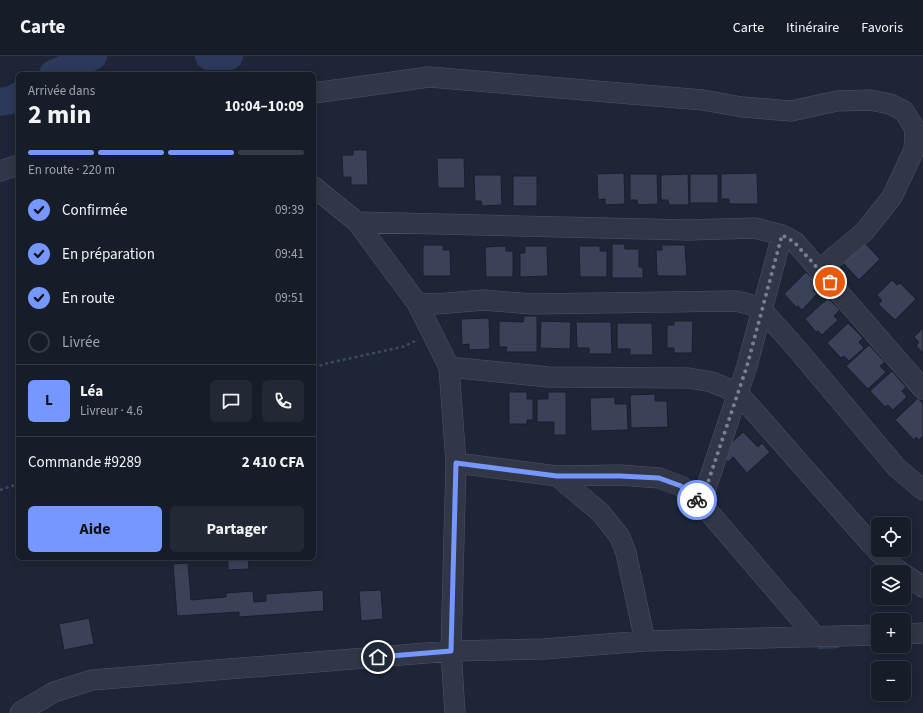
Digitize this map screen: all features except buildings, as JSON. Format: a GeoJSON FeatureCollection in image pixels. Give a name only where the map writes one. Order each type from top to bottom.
{"type":"FeatureCollection","features":[{"type":"Feature","properties":{"kind":"street"},"geometry":{"type":"LineString","coordinates":[[316,93],[429,77],[703,100],[742,107],[791,111],[838,101],[870,100],[890,104],[904,111],[915,129],[914,150],[892,197],[864,232],[819,270]]}},
{"type":"Feature","properties":{"kind":"street"},"geometry":{"type":"LineString","coordinates":[[0,171],[16,166]]}},
{"type":"Feature","properties":{"kind":"street"},"geometry":{"type":"LineString","coordinates":[[316,189],[357,222],[417,303],[448,367],[456,463],[451,651],[455,713]]}},
{"type":"Feature","properties":{"kind":"street"},"geometry":{"type":"LineString","coordinates":[[357,222],[681,230],[755,228],[782,235],[794,242],[923,389]]}},
{"type":"Feature","properties":{"kind":"street"},"geometry":{"type":"LineString","coordinates":[[701,503],[747,366],[782,235]]}},
{"type":"Feature","properties":{"kind":"street"},"geometry":{"type":"LineString","coordinates":[[417,303],[437,304],[483,300],[532,304],[736,301],[752,305],[762,310],[791,342],[897,468],[923,490]]}},
{"type":"Feature","properties":{"kind":"street"},"geometry":{"type":"LineString","coordinates":[[448,367],[549,377],[689,378],[712,382],[738,393],[891,565]]}},
{"type":"Feature","properties":{"kind":"street"},"geometry":{"type":"LineString","coordinates":[[456,463],[557,476],[620,476],[659,478],[681,486],[701,503],[816,637]]}},
{"type":"Feature","properties":{"kind":"street"},"geometry":{"type":"LineString","coordinates":[[557,476],[600,512],[620,537],[626,553],[645,641]]}},
{"type":"Feature","properties":{"kind":"street"},"geometry":{"type":"LineString","coordinates":[[911,579],[923,587]]}},
{"type":"Feature","properties":{"kind":"street"},"geometry":{"type":"LineString","coordinates":[[911,634],[923,633]]}},
{"type":"Feature","properties":{"kind":"street"},"geometry":{"type":"LineString","coordinates":[[20,713],[22,710],[54,692],[92,680],[451,651],[544,649],[645,641],[871,635]]}},
{"type":"Feature","properties":{"kind":"path"},"geometry":{"type":"LineString","coordinates":[[316,367],[324,364],[402,347],[432,334]]}},
{"type":"Feature","properties":{"kind":"path"},"geometry":{"type":"LineString","coordinates":[[0,490],[16,485]]}},
{"type":"Feature","properties":{"kind":"waterway"},"geometry":{"type":"LineString","coordinates":[[57,72],[93,56]]}},
{"type":"Feature","properties":{"kind":"waterway"},"geometry":{"type":"LineString","coordinates":[[209,56],[229,56]]}},
{"type":"Feature","properties":{"kind":"waterway"},"geometry":{"type":"LineString","coordinates":[[0,102],[12,100],[16,97]]}},
{"type":"Feature","properties":{"kind":"waterway"},"geometry":{"type":"LineString","coordinates":[[820,647],[837,646]]}},
{"type":"Feature","properties":{"kind":"way so far"},"geometry":{"type":"LineString","coordinates":[[697,500],[701,503],[747,366],[782,235],[794,242],[830,282]]}},
{"type":"Feature","properties":{"kind":"route"},"geometry":{"type":"LineString","coordinates":[[378,657],[451,651],[456,463],[557,476],[620,476],[659,478],[681,486],[697,500]]}}]}
